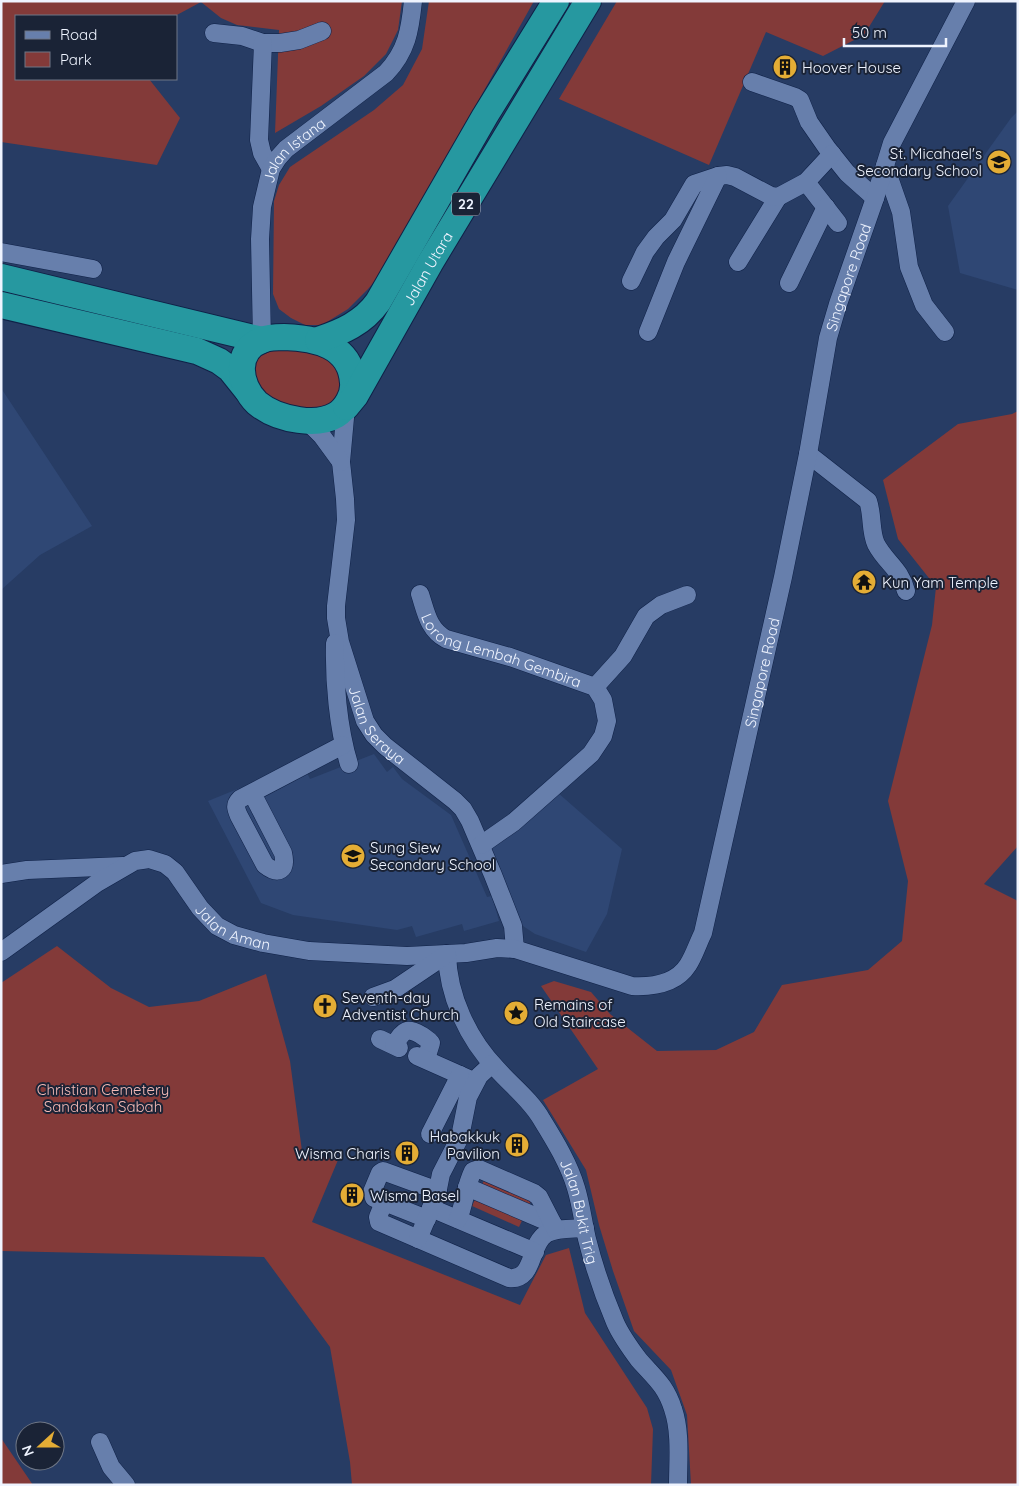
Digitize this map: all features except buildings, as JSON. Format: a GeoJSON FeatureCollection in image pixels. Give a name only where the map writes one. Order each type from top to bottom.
{"type":"FeatureCollection","features":[{"type":"Feature","properties":{"kind":"highway","name":"Jalan Utara"},"geometry":{"type":"LineString","coordinates":[[318,340],[358,323],[370,313],[378,302],[485,116],[556,1]]}},
{"type":"Feature","properties":{"kind":"highway","name":"Jalan Utara"},"geometry":{"type":"LineString","coordinates":[[346,407],[430,263],[588,1]]}},
{"type":"Feature","properties":{"kind":"highway","name":"22"},"geometry":{"type":"LineString","coordinates":[[1,277],[262,340],[284,337],[318,340],[338,352],[347,361],[352,372],[354,384],[346,407],[338,414],[329,418],[308,422],[283,418],[257,403],[230,369],[219,361],[197,351],[1,305]]}},
{"type":"Feature","properties":{"kind":"highway"},"geometry":{"type":"LineString","coordinates":[[246,389],[241,363],[250,346],[262,340]]}},
{"type":"Feature","properties":{"kind":"street","name":"Jalan Istana"},"geometry":{"type":"LineString","coordinates":[[262,340],[261,223],[262,207],[270,169],[286,149],[394,65],[403,51],[410,28],[413,1]]}},
{"type":"Feature","properties":{"kind":"street"},"geometry":{"type":"LineString","coordinates":[[945,332],[924,305],[908,267],[901,212],[885,166],[892,142],[966,1]]}},
{"type":"Feature","properties":{"kind":"street"},"geometry":{"type":"LineString","coordinates":[[214,33],[242,36],[263,44],[298,40],[322,31]]}},
{"type":"Feature","properties":{"kind":"street"},"geometry":{"type":"LineString","coordinates":[[263,44],[259,140],[262,153],[270,169]]}},
{"type":"Feature","properties":{"kind":"street"},"geometry":{"type":"LineString","coordinates":[[752,82],[800,100],[809,122],[832,154],[847,173],[875,198]]}},
{"type":"Feature","properties":{"kind":"street"},"geometry":{"type":"LineString","coordinates":[[738,262],[778,197],[806,182],[832,154]]}},
{"type":"Feature","properties":{"kind":"street","name":"Singapore Road"},"geometry":{"type":"LineString","coordinates":[[515,949],[632,986],[647,987],[662,984],[688,966],[703,933],[783,577],[808,454],[828,338],[885,166]]}},
{"type":"Feature","properties":{"kind":"street"},"geometry":{"type":"LineString","coordinates":[[631,281],[644,252],[673,220],[694,184],[727,174],[771,196],[778,197]]}},
{"type":"Feature","properties":{"kind":"street"},"geometry":{"type":"LineString","coordinates":[[648,332],[676,262],[718,176]]}},
{"type":"Feature","properties":{"kind":"street"},"geometry":{"type":"LineString","coordinates":[[806,182],[838,222]]}},
{"type":"Feature","properties":{"kind":"street"},"geometry":{"type":"LineString","coordinates":[[788,283],[826,207]]}},
{"type":"Feature","properties":{"kind":"street"},"geometry":{"type":"LineString","coordinates":[[1,252],[94,269]]}},
{"type":"Feature","properties":{"kind":"street","name":"Jalan Seraya"},"geometry":{"type":"LineString","coordinates":[[346,407],[341,462],[346,499],[346,520],[337,589],[336,618],[340,642],[365,722],[374,735],[385,746],[455,801],[466,815],[481,845],[513,926],[515,949]]}},
{"type":"Feature","properties":{"kind":"street","name":"Jalan Seraya"},"geometry":{"type":"LineString","coordinates":[[308,422],[322,436],[341,462]]}},
{"type":"Feature","properties":{"kind":"street"},"geometry":{"type":"LineString","coordinates":[[808,454],[868,501],[872,512],[872,534],[877,545],[902,577],[906,591]]}},
{"type":"Feature","properties":{"kind":"street","name":"Lorong Lembah Gembira"},"geometry":{"type":"LineString","coordinates":[[420,594],[431,627],[438,635],[510,657],[595,687],[603,700],[607,721],[603,736],[591,754],[514,822],[481,845]]}},
{"type":"Feature","properties":{"kind":"street"},"geometry":{"type":"LineString","coordinates":[[595,687],[623,656],[646,616],[661,605],[687,595]]}},
{"type":"Feature","properties":{"kind":"street"},"geometry":{"type":"LineString","coordinates":[[336,618],[335,666],[344,745],[350,764]]}},
{"type":"Feature","properties":{"kind":"street"},"geometry":{"type":"LineString","coordinates":[[252,793],[344,745]]}},
{"type":"Feature","properties":{"kind":"street","name":"Jalan Aman"},"geometry":{"type":"LineString","coordinates":[[1,952],[97,883],[135,860],[149,859],[165,864],[175,872],[200,908],[217,926],[234,935],[263,943],[309,951],[407,956],[471,953],[497,948],[515,949]]}},
{"type":"Feature","properties":{"kind":"street"},"geometry":{"type":"LineString","coordinates":[[1,874],[27,870],[126,866]]}},
{"type":"Feature","properties":{"kind":"street"},"geometry":{"type":"LineString","coordinates":[[373,997],[401,986],[447,954]]}},
{"type":"Feature","properties":{"kind":"street","name":"Jalan Bukit Trig"},"geometry":{"type":"LineString","coordinates":[[447,954],[450,986],[471,1036],[481,1053],[533,1106],[565,1161],[576,1186],[592,1258],[619,1330],[633,1352],[657,1378],[672,1405],[676,1428],[678,1485]]}},
{"type":"Feature","properties":{"kind":"street"},"geometry":{"type":"LineString","coordinates":[[391,1044],[402,1033],[409,1030],[413,1031],[431,1043],[422,1058],[468,1079],[479,1076],[492,1064]]}},
{"type":"Feature","properties":{"kind":"street"},"geometry":{"type":"LineString","coordinates":[[430,1134],[468,1079]]}},
{"type":"Feature","properties":{"kind":"street"},"geometry":{"type":"LineString","coordinates":[[418,1239],[438,1191],[441,1174],[460,1137],[468,1097],[468,1079]]}},
{"type":"Feature","properties":{"kind":"street"},"geometry":{"type":"LineString","coordinates":[[458,1219],[464,1206],[467,1187],[473,1171],[479,1169],[534,1194],[542,1202],[555,1227]]}},
{"type":"Feature","properties":{"kind":"street"},"geometry":{"type":"LineString","coordinates":[[438,1191],[383,1171],[380,1173],[372,1195],[374,1198],[384,1202],[429,1214],[458,1219],[535,1252]]}},
{"type":"Feature","properties":{"kind":"street"},"geometry":{"type":"LineString","coordinates":[[384,1202],[378,1217],[379,1222],[509,1278],[521,1277],[528,1269],[541,1239],[555,1227],[585,1228]]}},
{"type":"Feature","properties":{"kind":"street"},"geometry":{"type":"LineString","coordinates":[[100,1442],[111,1468],[126,1485]]}},
{"type":"Feature","properties":{"kind":"shaded area","name":"St. Micahael's Secondary School"},"geometry":{"type":"Polygon","coordinates":[[[1018,111],[1018,290],[960,273],[948,206],[1018,111]]]}},
{"type":"Feature","properties":{"kind":"shaded area"},"geometry":{"type":"Polygon","coordinates":[[[1,388],[92,526],[40,555],[1,590],[1,388]]]}},
{"type":"Feature","properties":{"kind":"shaded area","name":"Sung Siew Secondary School"},"geometry":{"type":"Polygon","coordinates":[[[374,754],[387,772],[393,767],[402,779],[451,815],[487,897],[492,896],[499,921],[464,931],[462,924],[416,937],[412,926],[397,930],[293,915],[261,903],[208,801],[302,763],[310,779],[374,754]]]}},
{"type":"Feature","properties":{"kind":"shaded area","name":"Sung Siew Secondary School"},"geometry":{"type":"Polygon","coordinates":[[[557,792],[622,849],[607,914],[586,952],[535,934],[520,924],[490,857],[492,848],[557,792]]]}},
{"type":"Feature","properties":{"kind":"green space"},"geometry":{"type":"Polygon","coordinates":[[[1,1],[402,1],[398,30],[386,54],[364,76],[321,106],[275,133],[279,30],[237,25],[221,18],[201,2],[177,15],[15,15],[15,80],[150,80],[180,118],[157,165],[1,142],[1,1]]]}},
{"type":"Feature","properties":{"kind":"green space"},"geometry":{"type":"Polygon","coordinates":[[[429,1],[534,1],[382,273],[348,309],[322,325],[305,325],[279,309],[273,294],[274,201],[279,185],[290,167],[374,110],[403,85],[422,49],[429,1]]]}},
{"type":"Feature","properties":{"kind":"green space"},"geometry":{"type":"Polygon","coordinates":[[[617,1],[885,1],[864,35],[823,56],[766,32],[709,165],[559,99],[617,1]]]}},
{"type":"Feature","properties":{"kind":"green space"},"geometry":{"type":"Polygon","coordinates":[[[285,348],[321,356],[335,365],[344,380],[336,404],[317,412],[273,404],[250,375],[261,353],[285,348]]]}},
{"type":"Feature","properties":{"kind":"green space"},"geometry":{"type":"Polygon","coordinates":[[[1018,411],[1018,846],[984,884],[1018,901],[1018,1485],[691,1485],[687,1415],[671,1370],[634,1331],[599,1225],[586,1170],[543,1100],[598,1069],[541,986],[554,981],[591,992],[610,1014],[657,1051],[716,1050],[754,1032],[782,985],[868,970],[902,941],[908,881],[888,801],[932,625],[936,587],[898,539],[883,480],[958,424],[1012,414],[1018,411]]]}},
{"type":"Feature","properties":{"kind":"green space","name":"Christian Cemetery Sandakan Sabah"},"geometry":{"type":"Polygon","coordinates":[[[57,946],[111,988],[149,1007],[199,1001],[266,974],[290,1061],[302,1151],[338,1160],[312,1222],[520,1305],[546,1255],[569,1248],[585,1313],[647,1408],[653,1429],[651,1485],[352,1485],[350,1462],[330,1347],[264,1257],[1,1251],[1,983],[57,946]]]}},
{"type":"Feature","properties":{"kind":"green space"},"geometry":{"type":"Polygon","coordinates":[[[485,1178],[532,1199],[519,1227],[472,1206],[485,1178]]]}},
{"type":"Feature","properties":{"kind":"green space"},"geometry":{"type":"Polygon","coordinates":[[[1,1438],[15,1459],[15,1471],[23,1471],[33,1485],[1,1485],[1,1438]]]}},
{"type":"Feature","properties":{"kind":"place","name":"Hoover House"},"geometry":{"type":"Point","coordinates":[785,67]}},
{"type":"Feature","properties":{"kind":"place","name":"St. Micahael's Secondary School"},"geometry":{"type":"Point","coordinates":[999,162]}},
{"type":"Feature","properties":{"kind":"place","name":"Kun Yam Temple"},"geometry":{"type":"Point","coordinates":[864,582]}},
{"type":"Feature","properties":{"kind":"place","name":"Sung Siew Secondary School"},"geometry":{"type":"Point","coordinates":[353,856]}},
{"type":"Feature","properties":{"kind":"place","name":"Seventh-day Adventist Church"},"geometry":{"type":"Point","coordinates":[325,1006]}},
{"type":"Feature","properties":{"kind":"place","name":"Remains of Old Staircase"},"geometry":{"type":"Point","coordinates":[516,1013]}},
{"type":"Feature","properties":{"kind":"place","name":"Habakkuk Pavilion"},"geometry":{"type":"Point","coordinates":[517,1145]}},
{"type":"Feature","properties":{"kind":"place","name":"Wisma Charis"},"geometry":{"type":"Point","coordinates":[407,1153]}},
{"type":"Feature","properties":{"kind":"place","name":"Wisma Basel"},"geometry":{"type":"Point","coordinates":[352,1195]}}]}
